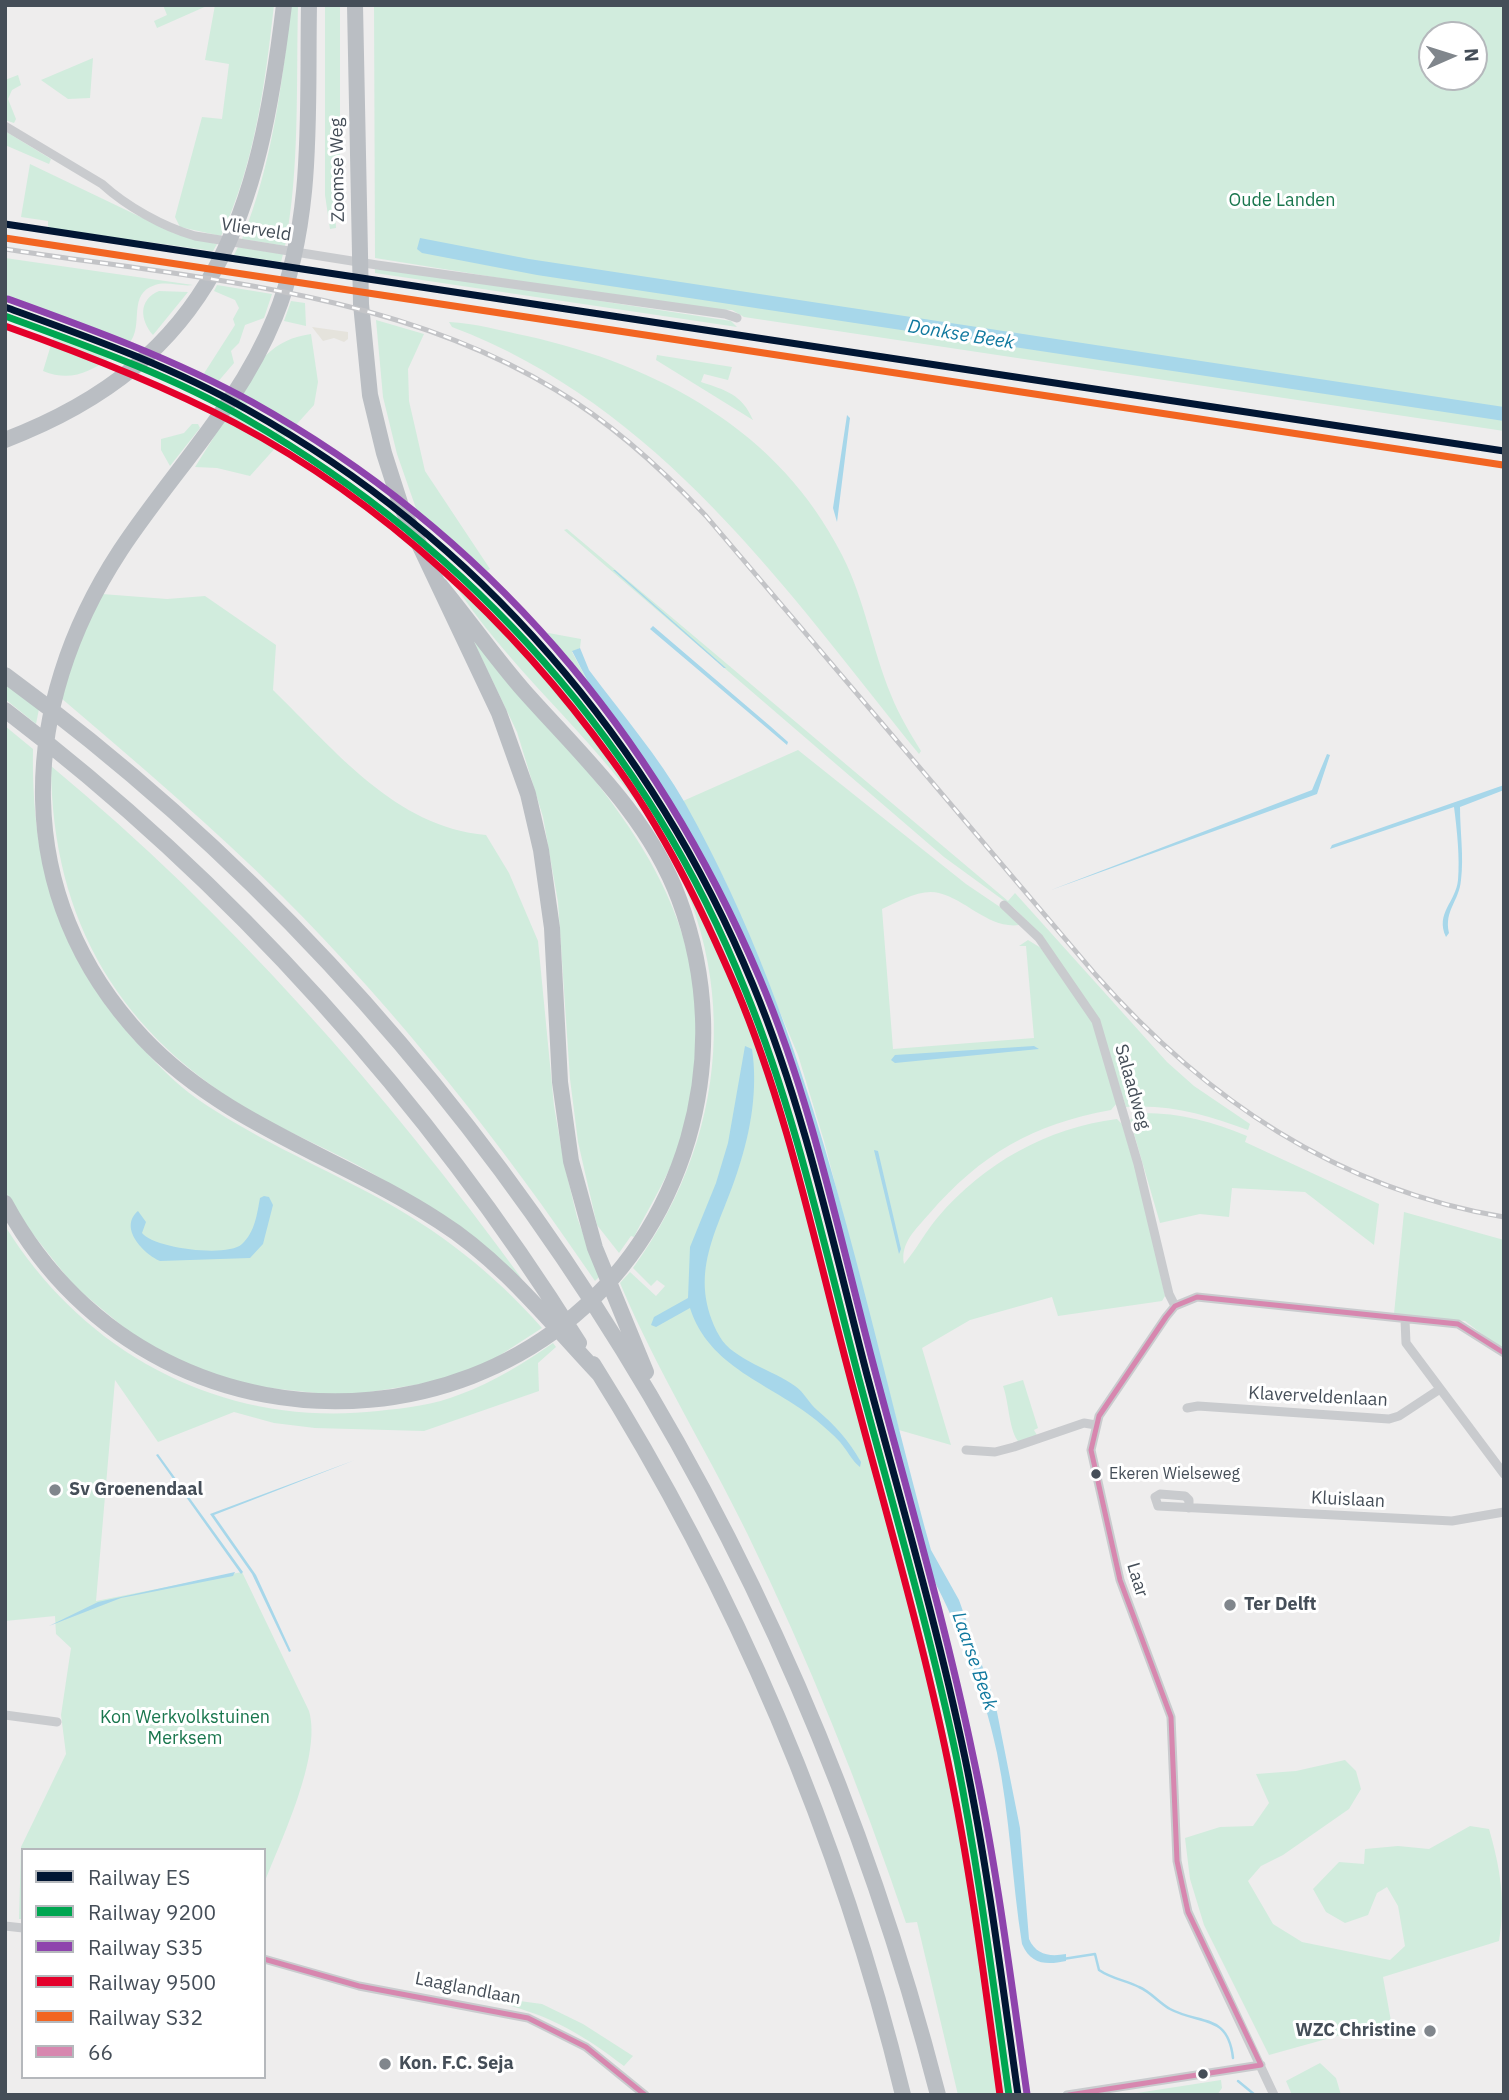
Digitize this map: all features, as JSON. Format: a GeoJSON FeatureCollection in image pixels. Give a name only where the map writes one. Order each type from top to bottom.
{"type":"FeatureCollection","features":[{"type":"Feature","properties":{"kind":"highway"},"geometry":{"type":"LineString","coordinates":[[5,440],[48,423],[107,388],[155,348],[196,301],[218,265],[242,215],[262,148],[284,5]]}},
{"type":"Feature","properties":{"kind":"highway"},"geometry":{"type":"LineString","coordinates":[[309,5],[306,157],[300,225],[290,273],[274,320],[238,390],[123,546],[99,585],[63,661],[46,731],[42,786],[47,847],[67,916],[98,979],[143,1038],[185,1076],[226,1104],[442,1222],[480,1250],[599,1374]]}},
{"type":"Feature","properties":{"kind":"highway","name":"Zoomse Weg"},"geometry":{"type":"LineString","coordinates":[[355,5],[358,234],[362,333],[370,396],[401,506],[439,585]]}},
{"type":"Feature","properties":{"kind":"highway"},"geometry":{"type":"LineString","coordinates":[[5,1203],[54,1276],[101,1321],[157,1358],[230,1388],[296,1401],[366,1401],[416,1393],[462,1380],[523,1350],[589,1300],[638,1242],[676,1176],[693,1121],[701,1082],[704,1028],[701,982],[685,916],[663,862],[625,804],[523,689],[439,585]]}},
{"type":"Feature","properties":{"kind":"highway"},"geometry":{"type":"LineString","coordinates":[[439,585],[499,713],[528,794],[541,850],[552,928],[560,1082],[571,1161],[595,1248],[667,1421]]}},
{"type":"Feature","properties":{"kind":"highway"},"geometry":{"type":"LineString","coordinates":[[5,675],[97,746],[174,811],[249,881],[335,970],[412,1057],[495,1162],[596,1306],[667,1421],[749,1575],[825,1745],[892,1932],[938,2095]]}},
{"type":"Feature","properties":{"kind":"highway"},"geometry":{"type":"LineString","coordinates":[[5,710],[81,769],[156,836],[238,916],[312,995],[410,1108],[471,1186],[546,1290],[599,1374],[678,1510],[765,1692],[804,1786],[862,1948],[903,2095]]}},
{"type":"Feature","properties":{"kind":"street","name":"Vlierveld"},"geometry":{"type":"LineString","coordinates":[[5,127],[102,184],[114,196],[178,230],[195,236],[725,314],[737,318]]}},
{"type":"Feature","properties":{"kind":"street","name":"Salaadweg"},"geometry":{"type":"LineString","coordinates":[[1004,905],[1038,938],[1096,1021],[1138,1164],[1169,1294],[1175,1306]]}},
{"type":"Feature","properties":{"kind":"street"},"geometry":{"type":"LineString","coordinates":[[1175,1306],[1188,1299],[1206,1297],[1458,1324],[1504,1353]]}},
{"type":"Feature","properties":{"kind":"street","name":"Laar"},"geometry":{"type":"LineString","coordinates":[[1175,1306],[1096,1424],[1091,1438],[1093,1460],[1113,1554],[1129,1608],[1171,1717],[1177,1861],[1188,1912],[1274,2095]]}},
{"type":"Feature","properties":{"kind":"street"},"geometry":{"type":"LineString","coordinates":[[1405,1320],[1406,1343],[1504,1474]]}},
{"type":"Feature","properties":{"kind":"street","name":"Klaverveldenlaan"},"geometry":{"type":"LineString","coordinates":[[1186,1408],[1198,1406],[1389,1419],[1440,1389]]}},
{"type":"Feature","properties":{"kind":"street"},"geometry":{"type":"LineString","coordinates":[[966,1450],[995,1452],[1084,1423],[1096,1424]]}},
{"type":"Feature","properties":{"kind":"street","name":"Kluislaan"},"geometry":{"type":"LineString","coordinates":[[1189,1508],[1452,1521],[1504,1512]]}},
{"type":"Feature","properties":{"kind":"street"},"geometry":{"type":"LineString","coordinates":[[5,1715],[57,1722]]}},
{"type":"Feature","properties":{"kind":"street","name":"Laaglandlaan"},"geometry":{"type":"LineString","coordinates":[[266,1960],[359,1986],[528,2018],[586,2047],[645,2095]]}},
{"type":"Feature","properties":{"kind":"street"},"geometry":{"type":"LineString","coordinates":[[1067,2095],[1261,2065]]}},
{"type":"Feature","properties":{"kind":"green space"},"geometry":{"type":"Polygon","coordinates":[[[163,5],[209,5],[157,28],[154,21],[167,15],[163,5]]]}},
{"type":"Feature","properties":{"kind":"green space"},"geometry":{"type":"Polygon","coordinates":[[[215,5],[274,5],[257,123],[242,180],[221,236],[180,227],[175,217],[202,117],[222,119],[229,64],[205,60],[215,5]]]}},
{"type":"Feature","properties":{"kind":"green space"},"geometry":{"type":"Polygon","coordinates":[[[291,5],[298,5],[296,126],[293,187],[285,246],[242,239],[268,154],[291,5]]]}},
{"type":"Feature","properties":{"kind":"green space"},"geometry":{"type":"Polygon","coordinates":[[[325,5],[340,5],[340,191],[335,208],[336,228],[330,229],[325,195],[325,5]]]}},
{"type":"Feature","properties":{"kind":"green space","name":"Oude Landen"},"geometry":{"type":"Polygon","coordinates":[[[374,5],[1504,5],[1504,431],[744,317],[732,310],[686,308],[375,258],[374,5]]]}},
{"type":"Feature","properties":{"kind":"green space"},"geometry":{"type":"Polygon","coordinates":[[[93,58],[90,98],[68,99],[41,80],[93,58]]]}},
{"type":"Feature","properties":{"kind":"green space"},"geometry":{"type":"Polygon","coordinates":[[[18,75],[21,85],[12,90],[8,99],[16,119],[14,123],[5,120],[5,80],[18,75]]]}},
{"type":"Feature","properties":{"kind":"green space"},"geometry":{"type":"Polygon","coordinates":[[[5,131],[51,159],[49,164],[5,145],[5,131]]]}},
{"type":"Feature","properties":{"kind":"green space"},"geometry":{"type":"Polygon","coordinates":[[[30,164],[174,233],[217,244],[213,251],[48,228],[48,221],[21,217],[30,164]]]}},
{"type":"Feature","properties":{"kind":"green space"},"geometry":{"type":"Polygon","coordinates":[[[238,247],[283,254],[281,262],[234,255],[238,247]]]}},
{"type":"Feature","properties":{"kind":"green space"},"geometry":{"type":"Polygon","coordinates":[[[5,258],[193,285],[160,284],[146,289],[138,303],[136,327],[130,342],[5,300],[5,258]]]}},
{"type":"Feature","properties":{"kind":"green space"},"geometry":{"type":"Polygon","coordinates":[[[375,269],[398,270],[731,321],[737,327],[375,273],[375,269]]]}},
{"type":"Feature","properties":{"kind":"green space"},"geometry":{"type":"Polygon","coordinates":[[[217,285],[272,294],[264,318],[245,325],[239,343],[231,351],[234,363],[216,384],[203,375],[235,325],[233,319],[239,308],[235,300],[214,291],[217,285]]]}},
{"type":"Feature","properties":{"kind":"green space"},"geometry":{"type":"Polygon","coordinates":[[[159,291],[188,292],[153,335],[143,311],[147,300],[159,291]]]}},
{"type":"Feature","properties":{"kind":"green space"},"geometry":{"type":"Polygon","coordinates":[[[291,301],[305,303],[306,326],[284,321],[291,301]]]}},
{"type":"Feature","properties":{"kind":"green space"},"geometry":{"type":"Polygon","coordinates":[[[376,320],[424,334],[408,369],[409,401],[425,471],[490,569],[485,572],[419,517],[397,454],[383,397],[376,320]]]}},
{"type":"Feature","properties":{"kind":"green space"},"geometry":{"type":"Polygon","coordinates":[[[449,322],[527,336],[623,365],[668,385],[710,410],[750,439],[785,473],[816,511],[842,555],[857,589],[891,695],[921,751],[919,754],[767,567],[713,507],[655,453],[593,403],[526,361],[452,327],[449,322]]]}},
{"type":"Feature","properties":{"kind":"green space"},"geometry":{"type":"Polygon","coordinates":[[[311,334],[318,382],[314,405],[250,476],[217,468],[195,467],[265,356],[281,344],[311,334]],[[249,401],[240,416],[274,435],[282,421],[249,401]]]}},
{"type":"Feature","properties":{"kind":"green space"},"geometry":{"type":"Polygon","coordinates":[[[54,335],[112,357],[95,367],[70,376],[43,371],[54,335]]]}},
{"type":"Feature","properties":{"kind":"green space"},"geometry":{"type":"Polygon","coordinates":[[[657,355],[732,367],[728,380],[704,374],[701,382],[738,399],[753,420],[656,360],[657,355]]]}},
{"type":"Feature","properties":{"kind":"green space"},"geometry":{"type":"Polygon","coordinates":[[[192,424],[198,424],[200,428],[170,466],[161,450],[161,439],[184,433],[192,424]]]}},
{"type":"Feature","properties":{"kind":"green space"},"geometry":{"type":"Polygon","coordinates":[[[567,529],[1008,901],[1015,893],[1167,1062],[1194,1086],[1250,1124],[1248,1130],[1188,1112],[1158,1107],[1126,1107],[1098,1019],[1040,934],[1014,908],[944,857],[564,530],[567,529]]]}},
{"type":"Feature","properties":{"kind":"green space"},"geometry":{"type":"Polygon","coordinates":[[[441,562],[535,653],[617,758],[653,813],[685,871],[715,930],[759,1037],[805,1188],[931,1670],[968,1847],[1005,2095],[958,2095],[917,1922],[906,1923],[852,1774],[791,1628],[747,1533],[649,1347],[620,1283],[630,1272],[656,1296],[665,1286],[657,1280],[651,1286],[633,1268],[667,1213],[692,1156],[708,1097],[714,1037],[710,977],[696,917],[672,859],[638,804],[614,773],[485,627],[441,562]]]}},
{"type":"Feature","properties":{"kind":"green space"},"geometry":{"type":"Polygon","coordinates":[[[102,594],[167,599],[205,596],[276,645],[273,690],[369,782],[423,817],[453,829],[486,835],[509,873],[538,941],[554,1106],[577,1217],[599,1277],[595,1281],[486,1130],[367,986],[282,896],[229,845],[61,698],[70,664],[102,594]]]}},
{"type":"Feature","properties":{"kind":"green space"},"geometry":{"type":"Polygon","coordinates":[[[543,632],[581,639],[580,648],[572,652],[596,697],[543,632]]]}},
{"type":"Feature","properties":{"kind":"green space"},"geometry":{"type":"Polygon","coordinates":[[[472,638],[570,750],[614,806],[651,863],[679,924],[695,990],[696,1062],[680,1142],[665,1178],[634,1237],[631,1236],[619,1253],[597,1225],[578,1142],[570,1079],[558,902],[543,817],[517,732],[472,638]]]}},
{"type":"Feature","properties":{"kind":"green space"},"geometry":{"type":"Polygon","coordinates":[[[5,683],[39,709],[36,724],[5,699],[5,683]]]}},
{"type":"Feature","properties":{"kind":"green space"},"geometry":{"type":"Polygon","coordinates":[[[5,726],[33,749],[34,792],[45,873],[71,947],[90,982],[142,1048],[182,1087],[217,1112],[420,1222],[484,1271],[542,1328],[488,1363],[434,1382],[344,1396],[232,1384],[144,1344],[74,1286],[13,1209],[5,1189],[5,726]]]}},
{"type":"Feature","properties":{"kind":"green space"},"geometry":{"type":"Polygon","coordinates":[[[798,750],[966,884],[1003,909],[1019,925],[998,923],[949,897],[932,892],[910,896],[882,909],[893,1049],[1034,1038],[1026,946],[1019,946],[1028,940],[1041,948],[1095,1026],[1117,1103],[1111,1110],[1083,1116],[1033,1133],[989,1158],[968,1174],[914,1231],[904,1249],[904,1264],[938,1217],[976,1180],[996,1165],[1042,1140],[1091,1124],[1117,1119],[1122,1124],[1140,1184],[1165,1296],[1162,1301],[1058,1316],[1052,1297],[970,1320],[922,1348],[951,1445],[899,1430],[824,1141],[798,1055],[724,879],[683,801],[798,750]]]}},
{"type":"Feature","properties":{"kind":"green space"},"geometry":{"type":"Polygon","coordinates":[[[51,766],[118,823],[182,883],[303,1008],[416,1140],[522,1279],[410,1196],[356,1164],[256,1114],[208,1083],[167,1049],[132,1011],[103,970],[81,925],[64,876],[55,823],[51,766]]]}},
{"type":"Feature","properties":{"kind":"green space"},"geometry":{"type":"Polygon","coordinates":[[[1138,1113],[1180,1116],[1234,1131],[1247,1136],[1245,1142],[1379,1204],[1374,1245],[1305,1192],[1232,1188],[1229,1217],[1200,1214],[1160,1223],[1130,1120],[1138,1113]]]}},
{"type":"Feature","properties":{"kind":"green space"},"geometry":{"type":"Polygon","coordinates":[[[1404,1212],[1504,1240],[1504,1351],[1465,1321],[1394,1314],[1404,1212]]]}},
{"type":"Feature","properties":{"kind":"green space","name":"Kon Werkvolkstuinen Merksem"},"geometry":{"type":"Polygon","coordinates":[[[5,1226],[38,1272],[76,1312],[118,1346],[164,1374],[214,1394],[266,1408],[321,1413],[378,1411],[430,1403],[451,1398],[485,1384],[553,1343],[556,1347],[538,1363],[539,1391],[424,1431],[315,1428],[274,1423],[234,1412],[158,1442],[115,1380],[96,1601],[242,1572],[309,1711],[310,1751],[305,1774],[266,1879],[266,1848],[21,1848],[19,1919],[21,1847],[66,1754],[61,1715],[71,1648],[56,1634],[55,1616],[5,1621],[5,1226]]]}},
{"type":"Feature","properties":{"kind":"green space"},"geometry":{"type":"Polygon","coordinates":[[[1023,1380],[1038,1428],[1034,1430],[1038,1437],[1019,1442],[1013,1431],[1003,1386],[1023,1380]]]}},
{"type":"Feature","properties":{"kind":"green space"},"geometry":{"type":"Polygon","coordinates":[[[1345,1760],[1356,1771],[1361,1789],[1349,1809],[1283,1855],[1261,1866],[1248,1881],[1273,1924],[1302,1942],[1390,1960],[1405,1946],[1398,1906],[1387,1887],[1377,1893],[1368,1915],[1345,1923],[1326,1912],[1313,1889],[1339,1862],[1364,1864],[1365,1849],[1398,1846],[1429,1849],[1470,1826],[1489,1829],[1493,1843],[1502,1898],[1499,1941],[1383,1977],[1391,2021],[1269,2055],[1204,1925],[1190,1879],[1185,1838],[1220,1827],[1253,1826],[1269,1803],[1256,1774],[1296,1771],[1345,1760]]]}},
{"type":"Feature","properties":{"kind":"green space"},"geometry":{"type":"Polygon","coordinates":[[[415,1987],[542,2004],[583,2024],[633,2056],[624,2066],[572,2031],[526,2010],[415,1987]]]}},
{"type":"Feature","properties":{"kind":"green space"},"geometry":{"type":"Polygon","coordinates":[[[1320,2063],[1336,2078],[1341,2095],[1292,2095],[1286,2081],[1320,2063]]]}},
{"type":"Feature","properties":{"kind":"green space"},"geometry":{"type":"Polygon","coordinates":[[[1221,2080],[1222,2088],[1217,2095],[1124,2095],[1221,2080]]]}},
{"type":"Feature","properties":{"kind":"sand"},"geometry":{"type":"Polygon","coordinates":[[[312,327],[348,332],[348,339],[344,342],[334,338],[323,341],[312,327]]]}},
{"type":"Feature","properties":{"kind":"water","name":"Donkse Beek"},"geometry":{"type":"Polygon","coordinates":[[[420,238],[529,259],[1504,407],[1504,421],[537,275],[422,253],[417,249],[420,238]]]}},
{"type":"Feature","properties":{"kind":"water"},"geometry":{"type":"Polygon","coordinates":[[[847,415],[850,418],[837,522],[833,508],[847,415]]]}},
{"type":"Feature","properties":{"kind":"water"},"geometry":{"type":"Polygon","coordinates":[[[615,570],[726,668],[724,668],[615,570]]]}},
{"type":"Feature","properties":{"kind":"water"},"geometry":{"type":"Polygon","coordinates":[[[653,626],[770,726],[788,742],[787,745],[650,629],[653,626]]]}},
{"type":"Feature","properties":{"kind":"water"},"geometry":{"type":"Polygon","coordinates":[[[580,648],[589,670],[651,752],[685,803],[730,891],[769,982],[802,1074],[831,1169],[931,1550],[959,1600],[995,1702],[1020,1828],[1029,1939],[1035,1949],[1044,1954],[1066,1954],[1066,1961],[1040,1962],[1030,1956],[1022,1944],[1005,1801],[991,1728],[968,1655],[925,1563],[799,1092],[761,982],[743,938],[691,835],[627,735],[596,697],[572,651],[580,648]]]}},
{"type":"Feature","properties":{"kind":"water"},"geometry":{"type":"Polygon","coordinates":[[[1327,754],[1330,755],[1317,794],[1051,890],[1312,790],[1327,754]]]}},
{"type":"Feature","properties":{"kind":"water"},"geometry":{"type":"Polygon","coordinates":[[[1504,785],[1504,790],[1460,807],[1461,880],[1448,918],[1449,933],[1446,937],[1443,929],[1444,914],[1456,888],[1459,871],[1454,807],[1330,849],[1332,845],[1504,785]]]}},
{"type":"Feature","properties":{"kind":"water"},"geometry":{"type":"Polygon","coordinates":[[[745,1046],[752,1049],[754,1064],[752,1110],[743,1155],[709,1252],[705,1293],[710,1314],[720,1337],[734,1352],[787,1380],[801,1391],[846,1440],[861,1462],[860,1467],[837,1439],[816,1420],[743,1373],[711,1346],[699,1329],[690,1308],[656,1327],[651,1325],[654,1317],[688,1298],[690,1247],[716,1183],[728,1143],[745,1046]]]}},
{"type":"Feature","properties":{"kind":"water"},"geometry":{"type":"Polygon","coordinates":[[[1034,1046],[1039,1049],[895,1063],[891,1060],[895,1055],[1034,1046]]]}},
{"type":"Feature","properties":{"kind":"water"},"geometry":{"type":"Polygon","coordinates":[[[874,1150],[878,1151],[901,1249],[899,1254],[874,1150]]]}},
{"type":"Feature","properties":{"kind":"water"},"geometry":{"type":"Polygon","coordinates":[[[269,1197],[273,1205],[263,1244],[250,1258],[160,1261],[141,1247],[132,1232],[133,1218],[138,1211],[146,1222],[142,1233],[160,1243],[207,1251],[234,1248],[242,1244],[250,1234],[260,1198],[269,1197]]]}},
{"type":"Feature","properties":{"kind":"water"},"geometry":{"type":"Polygon","coordinates":[[[158,1454],[243,1572],[241,1574],[156,1455],[158,1454]]]}},
{"type":"Feature","properties":{"kind":"water"},"geometry":{"type":"Polygon","coordinates":[[[355,1460],[214,1515],[256,1575],[291,1651],[289,1652],[252,1574],[210,1514],[355,1460]]]}},
{"type":"Feature","properties":{"kind":"water"},"geometry":{"type":"Polygon","coordinates":[[[235,1572],[233,1576],[121,1598],[49,1626],[98,1602],[235,1572]]]}},
{"type":"Feature","properties":{"kind":"waterway","name":"Laarse Beek"},"geometry":{"type":"LineString","coordinates":[[1063,1959],[1095,1954],[1099,1970],[1104,1973],[1143,1989],[1170,2009],[1219,2027],[1230,2044],[1233,2058]]}},
{"type":"Feature","properties":{"kind":"waterway","name":"Laarse Beek"},"geometry":{"type":"LineString","coordinates":[[1238,2081],[1255,2095]]}},
{"type":"Feature","properties":{"kind":"railway"},"geometry":{"type":"LineString","coordinates":[[5,249],[218,280],[359,309],[427,330],[493,356],[577,403],[636,448],[706,516],[1095,974],[1137,1019],[1182,1061],[1278,1132],[1330,1161],[1385,1185],[1443,1204],[1504,1217]]}},
{"type":"Feature","properties":{"kind":"rail line","name":"ES"},"geometry":{"type":"LineString","coordinates":[[5,224],[1504,451]]}},
{"type":"Feature","properties":{"kind":"rail line","name":"S32"},"geometry":{"type":"LineString","coordinates":[[5,238],[1503,465]]}},
{"type":"Feature","properties":{"kind":"rail line","name":"S35"},"geometry":{"type":"LineString","coordinates":[[8,299],[132,346],[223,386],[337,455],[416,513],[489,577],[555,647],[615,723],[670,803],[718,889],[760,979],[779,1026],[824,1173],[962,1707],[982,1798],[1027,2094]]}},
{"type":"Feature","properties":{"kind":"rail line","name":"ES"},"geometry":{"type":"LineString","coordinates":[[5,307],[129,353],[219,394],[332,462],[410,520],[483,585],[549,655],[610,730],[664,810],[712,896],[753,985],[788,1080],[817,1178],[931,1614],[965,1758],[981,1842],[1018,2095]]}},
{"type":"Feature","properties":{"kind":"rail line","name":"9200"},"geometry":{"type":"LineString","coordinates":[[5,316],[128,362],[217,403],[329,471],[407,530],[479,593],[545,663],[605,737],[659,817],[706,902],[746,992],[780,1087],[809,1184],[923,1617],[957,1760],[979,1885],[1009,2095]]}},
{"type":"Feature","properties":{"kind":"rail line","name":"9500"},"geometry":{"type":"LineString","coordinates":[[5,326],[122,370],[235,423],[290,455],[394,528],[489,614],[533,661],[631,786],[665,842],[736,988],[786,1130],[937,1713],[971,1886],[1000,2095]]}},
{"type":"Feature","properties":{"kind":"transit line","name":"66"},"geometry":{"type":"LineString","coordinates":[[1261,2065],[1188,1912],[1177,1861],[1171,1717],[1120,1580],[1091,1450],[1099,1416],[1175,1306],[1197,1297],[1458,1324],[1504,1353]]}},
{"type":"Feature","properties":{"kind":"transit line","name":"66"},"geometry":{"type":"LineString","coordinates":[[266,1960],[359,1986],[528,2018],[586,2047],[645,2095]]}},
{"type":"Feature","properties":{"kind":"transit line","name":"66"},"geometry":{"type":"LineString","coordinates":[[1069,2095],[1261,2065]]}},
{"type":"Feature","properties":{"kind":"place","name":"Ekeren Wielseweg"},"geometry":{"type":"Point","coordinates":[1096,1474]}},
{"type":"Feature","properties":{"kind":"place","name":"Sv Groenendaal"},"geometry":{"type":"Point","coordinates":[55,1490]}},
{"type":"Feature","properties":{"kind":"place","name":"Ter Delft"},"geometry":{"type":"Point","coordinates":[1230,1605]}},
{"type":"Feature","properties":{"kind":"place","name":"WZC Christine"},"geometry":{"type":"Point","coordinates":[1430,2031]}},
{"type":"Feature","properties":{"kind":"place","name":"Kon. F.C. Seja"},"geometry":{"type":"Point","coordinates":[385,2064]}}]}
